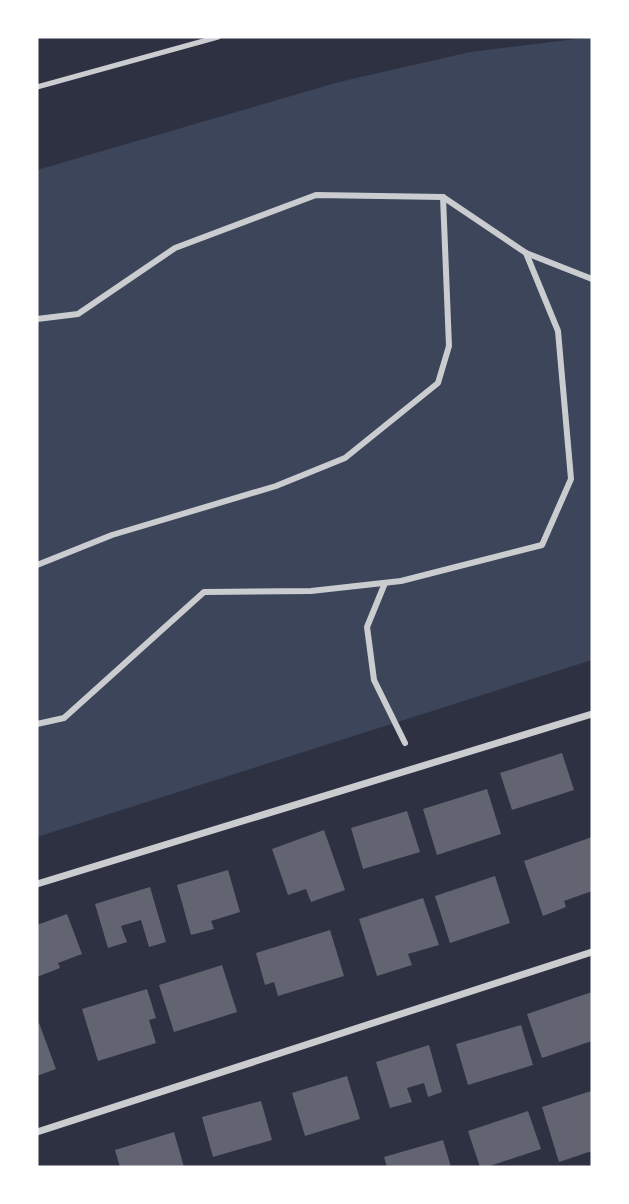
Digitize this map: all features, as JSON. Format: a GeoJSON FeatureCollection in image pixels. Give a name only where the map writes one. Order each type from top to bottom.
{"type":"FeatureCollection","features":[{"type":"Feature","properties":{"kind":"street"},"geometry":{"type":"LineString","coordinates":[[37,319],[78,314],[175,248],[316,195],[443,197],[526,253],[592,279]]}},
{"type":"Feature","properties":{"kind":"street"},"geometry":{"type":"LineString","coordinates":[[37,565],[112,535],[276,486],[345,458],[438,383],[449,346],[443,197]]}},
{"type":"Feature","properties":{"kind":"street"},"geometry":{"type":"LineString","coordinates":[[37,724],[64,718],[204,592],[311,591],[401,581],[542,544],[570,479],[558,331],[526,253]]}},
{"type":"Feature","properties":{"kind":"street"},"geometry":{"type":"LineString","coordinates":[[385,583],[367,627],[374,680],[405,743]]}},
{"type":"Feature","properties":{"kind":"street"},"geometry":{"type":"LineString","coordinates":[[37,884],[592,714]]}},
{"type":"Feature","properties":{"kind":"street"},"geometry":{"type":"LineString","coordinates":[[37,1132],[592,952]]}},
{"type":"Feature","properties":{"kind":"lane"},"geometry":{"type":"LineString","coordinates":[[37,87],[218,37]]}},
{"type":"Feature","properties":{"kind":"shaded area"},"geometry":{"type":"Polygon","coordinates":[[[592,37],[592,660],[37,837],[37,170],[339,82],[470,52],[592,37]]]}},
{"type":"Feature","properties":{"kind":"building"},"geometry":{"type":"Polygon","coordinates":[[[562,753],[574,790],[512,810],[500,773],[562,753]]]}},
{"type":"Feature","properties":{"kind":"building"},"geometry":{"type":"Polygon","coordinates":[[[487,789],[501,834],[437,855],[423,809],[487,789]]]}},
{"type":"Feature","properties":{"kind":"building"},"geometry":{"type":"Polygon","coordinates":[[[407,811],[420,852],[363,869],[351,828],[407,811]]]}},
{"type":"Feature","properties":{"kind":"building"},"geometry":{"type":"Polygon","coordinates":[[[324,830],[345,890],[311,902],[306,889],[288,895],[272,849],[324,830]]]}},
{"type":"Feature","properties":{"kind":"building"},"geometry":{"type":"Polygon","coordinates":[[[592,837],[592,891],[564,901],[566,907],[543,916],[524,861],[592,837]]]}},
{"type":"Feature","properties":{"kind":"building"},"geometry":{"type":"Polygon","coordinates":[[[228,870],[240,912],[211,921],[214,929],[191,935],[177,885],[228,870]]]}},
{"type":"Feature","properties":{"kind":"building"},"geometry":{"type":"Polygon","coordinates":[[[495,876],[510,923],[450,943],[435,896],[495,876]]]}},
{"type":"Feature","properties":{"kind":"building"},"geometry":{"type":"Polygon","coordinates":[[[150,887],[166,942],[149,947],[141,920],[121,926],[127,942],[108,948],[95,904],[150,887]]]}},
{"type":"Feature","properties":{"kind":"building"},"geometry":{"type":"Polygon","coordinates":[[[423,898],[439,945],[408,954],[412,965],[377,976],[359,919],[423,898]]]}},
{"type":"Feature","properties":{"kind":"building"},"geometry":{"type":"Polygon","coordinates":[[[67,914],[82,954],[58,963],[60,968],[37,977],[37,925],[67,914]]]}},
{"type":"Feature","properties":{"kind":"building"},"geometry":{"type":"Polygon","coordinates":[[[330,930],[344,976],[278,996],[274,982],[265,985],[256,953],[330,930]]]}},
{"type":"Feature","properties":{"kind":"building"},"geometry":{"type":"Polygon","coordinates":[[[222,965],[237,1012],[174,1032],[159,985],[222,965]]]}},
{"type":"Feature","properties":{"kind":"building"},"geometry":{"type":"Polygon","coordinates":[[[147,989],[156,1018],[149,1020],[156,1043],[98,1061],[82,1009],[147,989]]]}},
{"type":"Feature","properties":{"kind":"building"},"geometry":{"type":"Polygon","coordinates":[[[592,992],[592,1041],[542,1058],[527,1014],[592,992]]]}},
{"type":"Feature","properties":{"kind":"building"},"geometry":{"type":"Polygon","coordinates":[[[39,1023],[56,1069],[37,1076],[37,1024],[39,1023]]]}},
{"type":"Feature","properties":{"kind":"building"},"geometry":{"type":"Polygon","coordinates":[[[521,1025],[533,1065],[468,1085],[456,1044],[521,1025]]]}},
{"type":"Feature","properties":{"kind":"building"},"geometry":{"type":"Polygon","coordinates":[[[429,1045],[442,1092],[428,1097],[424,1083],[407,1088],[412,1102],[390,1108],[376,1062],[429,1045]]]}},
{"type":"Feature","properties":{"kind":"building"},"geometry":{"type":"Polygon","coordinates":[[[347,1076],[360,1119],[305,1136],[292,1093],[347,1076]]]}},
{"type":"Feature","properties":{"kind":"building"},"geometry":{"type":"Polygon","coordinates":[[[591,1091],[592,1151],[559,1162],[542,1107],[591,1091]]]}},
{"type":"Feature","properties":{"kind":"building"},"geometry":{"type":"Polygon","coordinates":[[[261,1101],[272,1140],[213,1157],[202,1117],[261,1101]]]}},
{"type":"Feature","properties":{"kind":"building"},"geometry":{"type":"Polygon","coordinates":[[[528,1111],[541,1149],[480,1167],[468,1131],[528,1111]]]}},
{"type":"Feature","properties":{"kind":"building"},"geometry":{"type":"Polygon","coordinates":[[[174,1132],[184,1167],[120,1167],[115,1150],[174,1132]]]}},
{"type":"Feature","properties":{"kind":"building"},"geometry":{"type":"Polygon","coordinates":[[[443,1140],[451,1167],[387,1167],[384,1157],[443,1140]]]}}]}
